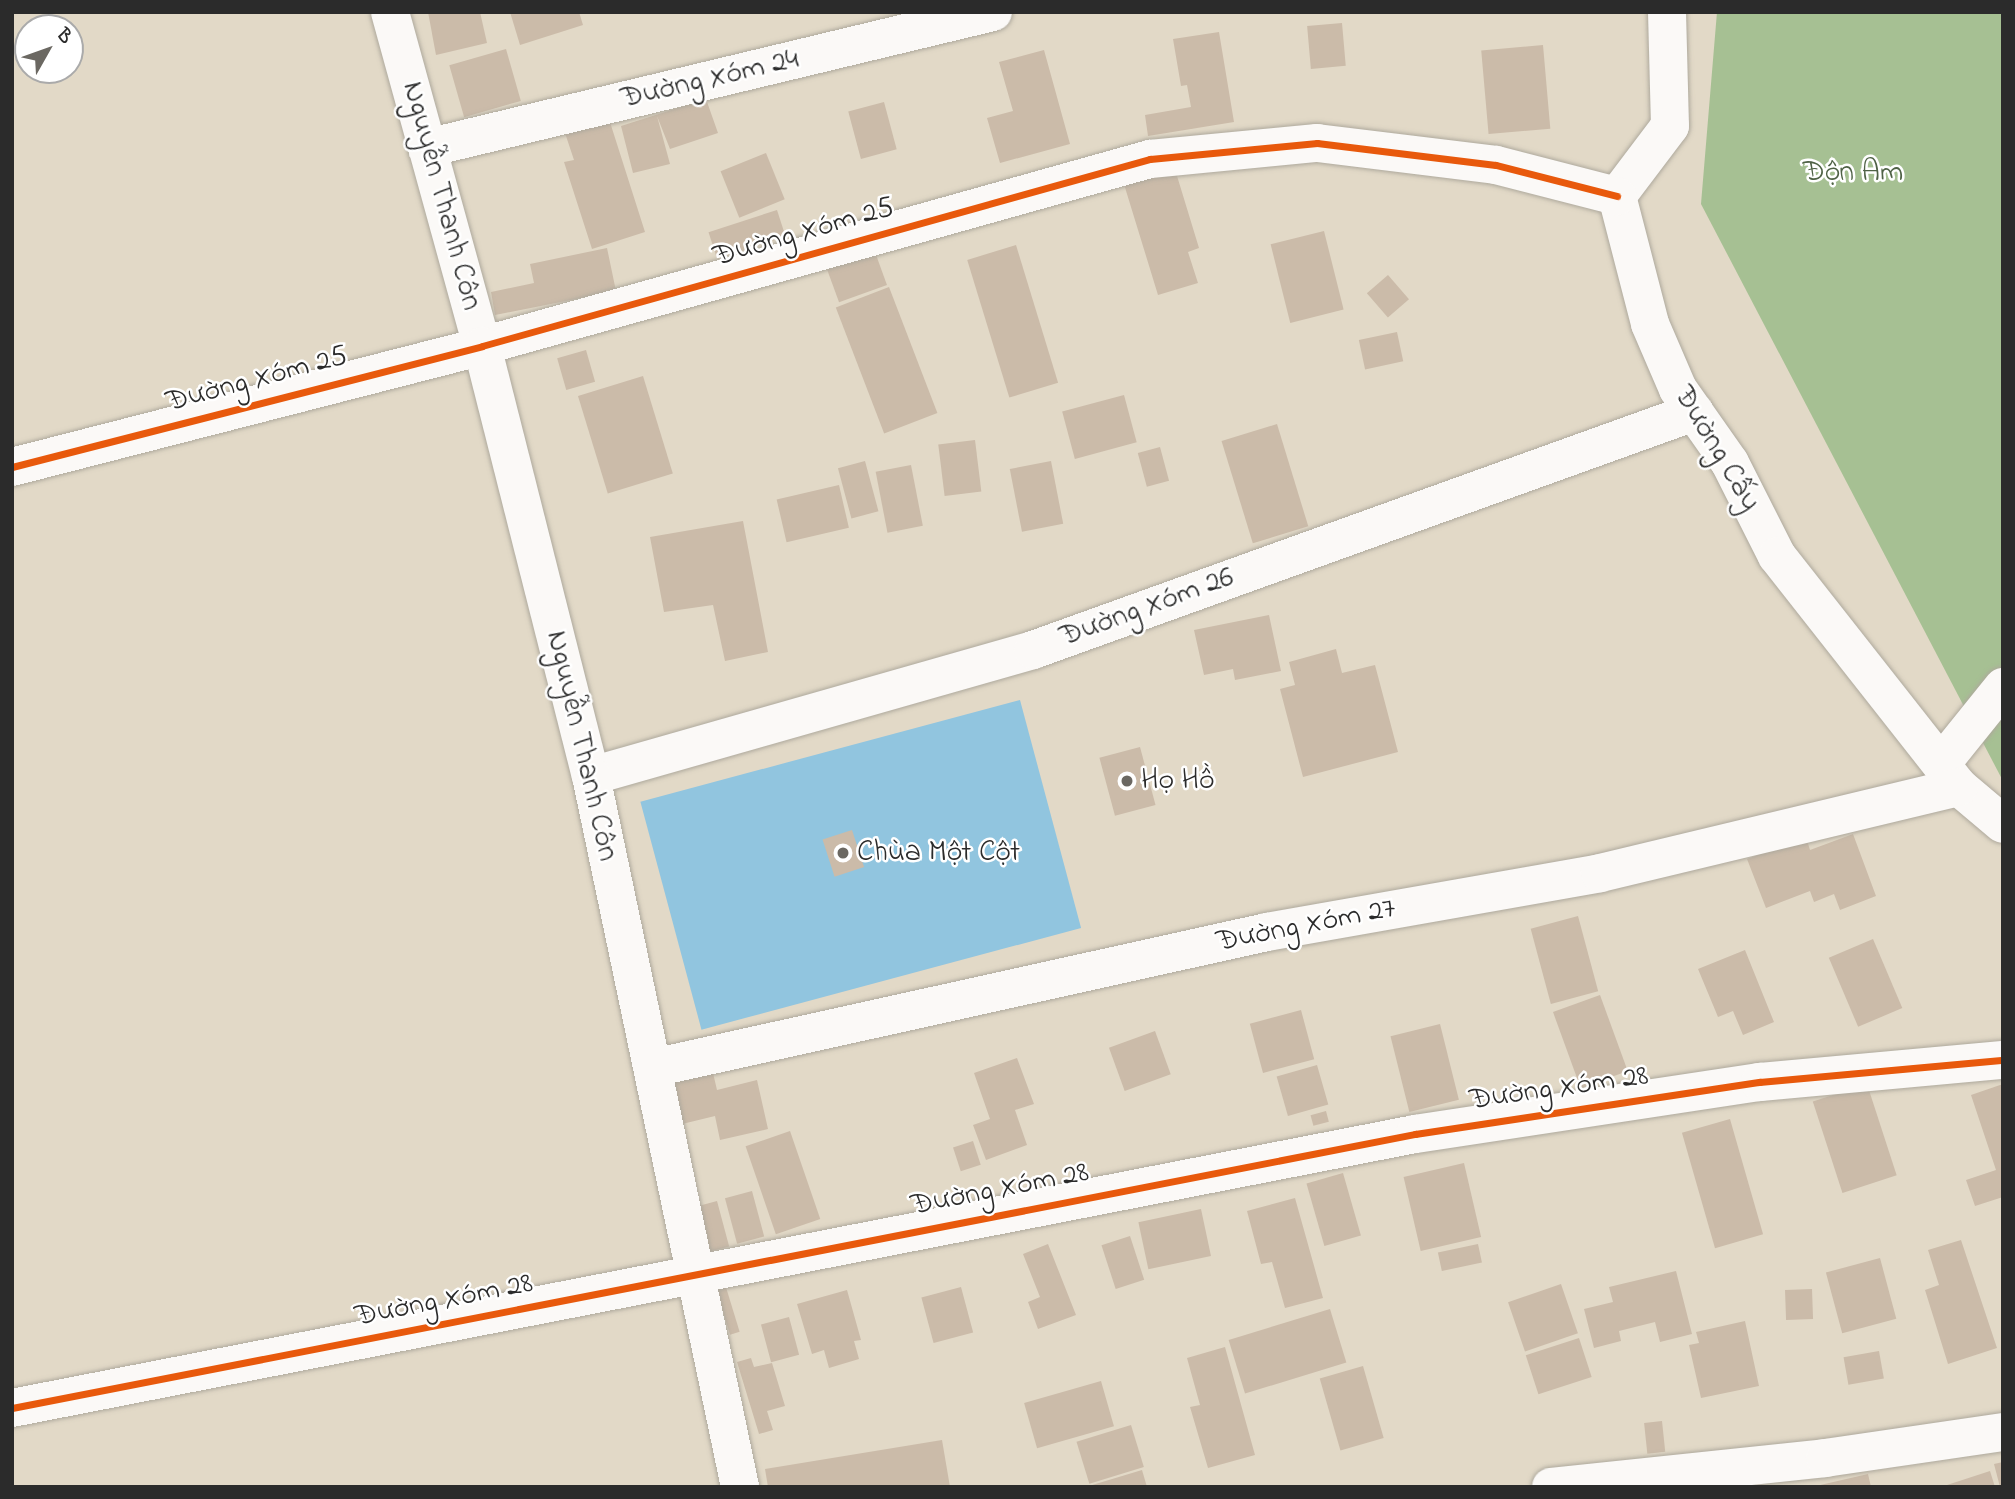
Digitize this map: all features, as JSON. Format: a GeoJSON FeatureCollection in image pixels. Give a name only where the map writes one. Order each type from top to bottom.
{"type":"FeatureCollection","features":[{"type":"Feature","properties":{"kind":"street","name":"Nguyễn Thanh Côn"},"geometry":{"type":"LineString","coordinates":[[390,12],[482,346],[591,775],[653,1068],[693,1275],[740,1487]]}},
{"type":"Feature","properties":{"kind":"street","name":"Đường Xóm 24"},"geometry":{"type":"LineString","coordinates":[[427,148],[993,12]]}},
{"type":"Feature","properties":{"kind":"street"},"geometry":{"type":"LineString","coordinates":[[1618,196],[1670,126],[1667,12]]}},
{"type":"Feature","properties":{"kind":"street","name":"Đường Xóm 25"},"geometry":{"type":"LineString","coordinates":[[12,467],[482,346],[1150,159],[1317,143],[1496,165],[1618,196]]}},
{"type":"Feature","properties":{"kind":"street","name":"Đường Cấy"},"geometry":{"type":"LineString","coordinates":[[1618,196],[1650,324],[1678,389],[1730,463],[1777,555],[1950,776],[2003,824]]}},
{"type":"Feature","properties":{"kind":"street","name":"Đường Xóm 26"},"geometry":{"type":"LineString","coordinates":[[591,775],[1033,650],[1694,412]]}},
{"type":"Feature","properties":{"kind":"street"},"geometry":{"type":"LineString","coordinates":[[1950,776],[2003,687]]}},
{"type":"Feature","properties":{"kind":"street","name":"Đường Xóm 27"},"geometry":{"type":"LineString","coordinates":[[653,1068],[1266,932],[1600,873],[1950,776]]}},
{"type":"Feature","properties":{"kind":"street","name":"Đường Xóm 28"},"geometry":{"type":"LineString","coordinates":[[12,1408],[1415,1134],[1760,1082],[2003,1060]]}},
{"type":"Feature","properties":{"kind":"street"},"geometry":{"type":"LineString","coordinates":[[1551,1487],[1825,1458],[2003,1432]]}},
{"type":"Feature","properties":{"kind":"green space","name":"Độn Am"},"geometry":{"type":"Polygon","coordinates":[[[1717,12],[2003,12],[2003,781],[1701,204],[1717,12]]]}},
{"type":"Feature","properties":{"kind":"water"},"geometry":{"type":"Polygon","coordinates":[[[1020,700],[1081,928],[701,1030],[640,802],[1020,700]]]}},
{"type":"Feature","properties":{"kind":"building"},"geometry":{"type":"Polygon","coordinates":[[[428,12],[480,12],[487,43],[436,55],[428,12]]]}},
{"type":"Feature","properties":{"kind":"building"},"geometry":{"type":"Polygon","coordinates":[[[510,12],[579,12],[583,25],[520,45],[510,12]]]}},
{"type":"Feature","properties":{"kind":"building"},"geometry":{"type":"Polygon","coordinates":[[[1342,23],[1346,66],[1311,69],[1307,26],[1342,23]]]}},
{"type":"Feature","properties":{"kind":"building"},"geometry":{"type":"Polygon","coordinates":[[[1219,32],[1234,122],[1148,136],[1145,115],[1191,107],[1187,85],[1181,86],[1173,39],[1219,32]]]}},
{"type":"Feature","properties":{"kind":"building"},"geometry":{"type":"Polygon","coordinates":[[[1543,45],[1550,129],[1489,134],[1481,50],[1543,45]]]}},
{"type":"Feature","properties":{"kind":"building"},"geometry":{"type":"Polygon","coordinates":[[[506,49],[521,101],[464,117],[449,65],[506,49]]]}},
{"type":"Feature","properties":{"kind":"building"},"geometry":{"type":"Polygon","coordinates":[[[1044,50],[1070,144],[1000,163],[987,118],[1013,111],[999,62],[1044,50]]]}},
{"type":"Feature","properties":{"kind":"building"},"geometry":{"type":"Polygon","coordinates":[[[706,99],[718,133],[670,149],[657,116],[670,164],[633,173],[621,126],[706,99]]]}},
{"type":"Feature","properties":{"kind":"building"},"geometry":{"type":"Polygon","coordinates":[[[884,102],[897,149],[861,159],[848,112],[884,102]]]}},
{"type":"Feature","properties":{"kind":"building"},"geometry":{"type":"Polygon","coordinates":[[[609,119],[645,232],[592,249],[564,162],[574,160],[565,133],[609,119]]]}},
{"type":"Feature","properties":{"kind":"building"},"geometry":{"type":"Polygon","coordinates":[[[766,153],[785,199],[739,218],[721,171],[766,153]]]}},
{"type":"Feature","properties":{"kind":"building"},"geometry":{"type":"Polygon","coordinates":[[[1174,166],[1199,248],[1188,252],[1198,283],[1158,295],[1123,181],[1174,166]]]}},
{"type":"Feature","properties":{"kind":"building"},"geometry":{"type":"Polygon","coordinates":[[[777,210],[786,237],[717,259],[709,232],[777,210]]]}},
{"type":"Feature","properties":{"kind":"building"},"geometry":{"type":"Polygon","coordinates":[[[1324,231],[1344,310],[1290,323],[1271,244],[1324,231]]]}},
{"type":"Feature","properties":{"kind":"building"},"geometry":{"type":"Polygon","coordinates":[[[1016,245],[1058,383],[1009,398],[967,260],[1016,245]]]}},
{"type":"Feature","properties":{"kind":"building"},"geometry":{"type":"Polygon","coordinates":[[[607,248],[616,291],[495,315],[491,292],[534,283],[530,264],[607,248]]]}},
{"type":"Feature","properties":{"kind":"building"},"geometry":{"type":"Polygon","coordinates":[[[875,252],[887,285],[839,302],[827,269],[875,252]]]}},
{"type":"Feature","properties":{"kind":"building"},"geometry":{"type":"Polygon","coordinates":[[[1388,275],[1409,299],[1388,318],[1367,293],[1388,275]]]}},
{"type":"Feature","properties":{"kind":"building"},"geometry":{"type":"Polygon","coordinates":[[[889,287],[937,413],[884,433],[836,307],[889,287]]]}},
{"type":"Feature","properties":{"kind":"building"},"geometry":{"type":"Polygon","coordinates":[[[1397,332],[1403,361],[1365,369],[1359,340],[1397,332]]]}},
{"type":"Feature","properties":{"kind":"building"},"geometry":{"type":"Polygon","coordinates":[[[586,350],[595,382],[566,390],[557,358],[586,350]]]}},
{"type":"Feature","properties":{"kind":"building"},"geometry":{"type":"Polygon","coordinates":[[[643,376],[673,474],[608,493],[578,396],[643,376]]]}},
{"type":"Feature","properties":{"kind":"building"},"geometry":{"type":"Polygon","coordinates":[[[1124,395],[1137,442],[1075,459],[1062,412],[1124,395]]]}},
{"type":"Feature","properties":{"kind":"building"},"geometry":{"type":"Polygon","coordinates":[[[1277,424],[1308,526],[1253,543],[1222,441],[1277,424]]]}},
{"type":"Feature","properties":{"kind":"building"},"geometry":{"type":"Polygon","coordinates":[[[975,440],[981,492],[945,496],[938,445],[975,440]]]}},
{"type":"Feature","properties":{"kind":"building"},"geometry":{"type":"Polygon","coordinates":[[[1160,447],[1169,481],[1147,487],[1138,453],[1160,447]]]}},
{"type":"Feature","properties":{"kind":"building"},"geometry":{"type":"Polygon","coordinates":[[[865,461],[878,511],[851,518],[838,468],[865,461]]]}},
{"type":"Feature","properties":{"kind":"building"},"geometry":{"type":"Polygon","coordinates":[[[1051,461],[1063,524],[1022,532],[1010,469],[1051,461]]]}},
{"type":"Feature","properties":{"kind":"building"},"geometry":{"type":"Polygon","coordinates":[[[911,465],[923,526],[887,533],[876,472],[911,465]]]}},
{"type":"Feature","properties":{"kind":"building"},"geometry":{"type":"Polygon","coordinates":[[[839,485],[849,528],[787,542],[777,499],[839,485]]]}},
{"type":"Feature","properties":{"kind":"building"},"geometry":{"type":"Polygon","coordinates":[[[743,521],[768,652],[725,661],[713,605],[664,612],[650,537],[743,521]]]}},
{"type":"Feature","properties":{"kind":"building"},"geometry":{"type":"Polygon","coordinates":[[[1269,615],[1281,671],[1235,680],[1233,669],[1204,675],[1194,630],[1269,615]]]}},
{"type":"Feature","properties":{"kind":"building"},"geometry":{"type":"Polygon","coordinates":[[[1336,649],[1342,673],[1375,665],[1398,752],[1303,777],[1280,689],[1295,685],[1289,662],[1336,649]]]}},
{"type":"Feature","properties":{"kind":"building","name":"Họ Hồ"},"geometry":{"type":"Polygon","coordinates":[[[1140,747],[1156,805],[1115,816],[1099,758],[1140,747]]]}},
{"type":"Feature","properties":{"kind":"building","name":"Chùa Một Cột"},"geometry":{"type":"Polygon","coordinates":[[[852,830],[864,867],[835,877],[823,840],[852,830]]]}},
{"type":"Feature","properties":{"kind":"building"},"geometry":{"type":"Polygon","coordinates":[[[1853,834],[1876,896],[1840,910],[1834,894],[1814,902],[1810,891],[1766,908],[1747,859],[1806,837],[1810,850],[1853,834]]]}},
{"type":"Feature","properties":{"kind":"building"},"geometry":{"type":"Polygon","coordinates":[[[1578,916],[1598,991],[1551,1004],[1531,929],[1578,916]]]}},
{"type":"Feature","properties":{"kind":"building"},"geometry":{"type":"Polygon","coordinates":[[[1873,939],[1902,1008],[1858,1027],[1829,958],[1873,939]]]}},
{"type":"Feature","properties":{"kind":"building"},"geometry":{"type":"Polygon","coordinates":[[[1745,950],[1774,1022],[1743,1035],[1733,1011],[1718,1017],[1698,969],[1745,950]]]}},
{"type":"Feature","properties":{"kind":"building"},"geometry":{"type":"Polygon","coordinates":[[[1600,995],[1628,1071],[1581,1088],[1553,1012],[1600,995]]]}},
{"type":"Feature","properties":{"kind":"building"},"geometry":{"type":"Polygon","coordinates":[[[1301,1010],[1314,1059],[1263,1073],[1250,1024],[1301,1010]]]}},
{"type":"Feature","properties":{"kind":"building"},"geometry":{"type":"Polygon","coordinates":[[[1440,1024],[1459,1100],[1409,1112],[1391,1036],[1440,1024]]]}},
{"type":"Feature","properties":{"kind":"building"},"geometry":{"type":"Polygon","coordinates":[[[1155,1031],[1171,1074],[1125,1091],[1109,1048],[1155,1031]]]}},
{"type":"Feature","properties":{"kind":"building"},"geometry":{"type":"Polygon","coordinates":[[[1017,1058],[1034,1104],[1015,1110],[1027,1145],[986,1160],[973,1125],[990,1119],[974,1073],[1017,1058]]]}},
{"type":"Feature","properties":{"kind":"building"},"geometry":{"type":"Polygon","coordinates":[[[710,1060],[717,1090],[757,1080],[768,1129],[720,1140],[715,1116],[678,1125],[665,1071],[710,1060]]]}},
{"type":"Feature","properties":{"kind":"building"},"geometry":{"type":"Polygon","coordinates":[[[1317,1065],[1328,1104],[1288,1116],[1277,1077],[1317,1065]]]}},
{"type":"Feature","properties":{"kind":"building"},"geometry":{"type":"Polygon","coordinates":[[[1867,1084],[1897,1175],[1842,1193],[1813,1102],[1867,1084]]]}},
{"type":"Feature","properties":{"kind":"building"},"geometry":{"type":"Polygon","coordinates":[[[2003,1084],[2003,1197],[1975,1206],[1966,1180],[1996,1170],[1971,1095],[2003,1084]]]}},
{"type":"Feature","properties":{"kind":"building"},"geometry":{"type":"Polygon","coordinates":[[[1326,1111],[1329,1122],[1313,1126],[1311,1115],[1326,1111]]]}},
{"type":"Feature","properties":{"kind":"building"},"geometry":{"type":"Polygon","coordinates":[[[1730,1119],[1763,1234],[1715,1248],[1682,1133],[1730,1119]]]}},
{"type":"Feature","properties":{"kind":"building"},"geometry":{"type":"Polygon","coordinates":[[[790,1131],[820,1219],[776,1234],[746,1146],[790,1131]]]}},
{"type":"Feature","properties":{"kind":"building"},"geometry":{"type":"Polygon","coordinates":[[[973,1141],[981,1165],[961,1171],[953,1147],[973,1141]]]}},
{"type":"Feature","properties":{"kind":"building"},"geometry":{"type":"Polygon","coordinates":[[[1464,1163],[1481,1237],[1421,1251],[1404,1177],[1464,1163]]]}},
{"type":"Feature","properties":{"kind":"building"},"geometry":{"type":"Polygon","coordinates":[[[1343,1173],[1361,1235],[1324,1246],[1306,1183],[1343,1173]]]}},
{"type":"Feature","properties":{"kind":"building"},"geometry":{"type":"Polygon","coordinates":[[[752,1191],[764,1236],[737,1244],[725,1198],[752,1191]]]}},
{"type":"Feature","properties":{"kind":"building"},"geometry":{"type":"Polygon","coordinates":[[[1295,1198],[1323,1298],[1285,1308],[1272,1262],[1261,1264],[1247,1211],[1295,1198]]]}},
{"type":"Feature","properties":{"kind":"building"},"geometry":{"type":"Polygon","coordinates":[[[717,1201],[729,1246],[705,1253],[693,1207],[717,1201]]]}},
{"type":"Feature","properties":{"kind":"building"},"geometry":{"type":"Polygon","coordinates":[[[1201,1209],[1211,1256],[1148,1269],[1138,1222],[1201,1209]]]}},
{"type":"Feature","properties":{"kind":"building"},"geometry":{"type":"Polygon","coordinates":[[[1130,1236],[1144,1280],[1116,1289],[1101,1245],[1130,1236]]]}},
{"type":"Feature","properties":{"kind":"building"},"geometry":{"type":"Polygon","coordinates":[[[1961,1240],[1997,1348],[1948,1364],[1925,1290],[1939,1285],[1928,1250],[1961,1240]]]}},
{"type":"Feature","properties":{"kind":"building"},"geometry":{"type":"Polygon","coordinates":[[[1048,1244],[1076,1315],[1038,1329],[1028,1302],[1040,1297],[1023,1254],[1048,1244]]]}},
{"type":"Feature","properties":{"kind":"building"},"geometry":{"type":"Polygon","coordinates":[[[1478,1244],[1482,1263],[1442,1271],[1438,1253],[1478,1244]]]}},
{"type":"Feature","properties":{"kind":"building"},"geometry":{"type":"Polygon","coordinates":[[[1880,1258],[1896,1319],[1842,1333],[1826,1272],[1880,1258]]]}},
{"type":"Feature","properties":{"kind":"building"},"geometry":{"type":"Polygon","coordinates":[[[1676,1271],[1692,1334],[1660,1342],[1655,1322],[1619,1331],[1621,1341],[1594,1348],[1584,1309],[1613,1302],[1609,1287],[1676,1271]]]}},
{"type":"Feature","properties":{"kind":"building"},"geometry":{"type":"Polygon","coordinates":[[[725,1284],[740,1332],[730,1335],[715,1287],[725,1284]]]}},
{"type":"Feature","properties":{"kind":"building"},"geometry":{"type":"Polygon","coordinates":[[[1561,1284],[1578,1333],[1525,1351],[1508,1302],[1561,1284]]]}},
{"type":"Feature","properties":{"kind":"building"},"geometry":{"type":"Polygon","coordinates":[[[961,1287],[973,1332],[934,1343],[921,1298],[961,1287]]]}},
{"type":"Feature","properties":{"kind":"building"},"geometry":{"type":"Polygon","coordinates":[[[1812,1289],[1813,1319],[1786,1320],[1785,1290],[1812,1289]]]}},
{"type":"Feature","properties":{"kind":"building"},"geometry":{"type":"Polygon","coordinates":[[[847,1290],[861,1340],[854,1341],[859,1359],[829,1368],[824,1350],[812,1354],[797,1304],[847,1290]]]}},
{"type":"Feature","properties":{"kind":"building"},"geometry":{"type":"Polygon","coordinates":[[[1330,1309],[1346,1363],[1245,1394],[1229,1340],[1330,1309]]]}},
{"type":"Feature","properties":{"kind":"building"},"geometry":{"type":"Polygon","coordinates":[[[789,1317],[799,1355],[771,1362],[761,1325],[789,1317]]]}},
{"type":"Feature","properties":{"kind":"building"},"geometry":{"type":"Polygon","coordinates":[[[1745,1321],[1759,1386],[1701,1398],[1689,1345],[1699,1343],[1696,1332],[1745,1321]]]}},
{"type":"Feature","properties":{"kind":"building"},"geometry":{"type":"Polygon","coordinates":[[[1579,1338],[1592,1377],[1538,1394],[1526,1355],[1579,1338]]]}},
{"type":"Feature","properties":{"kind":"building"},"geometry":{"type":"Polygon","coordinates":[[[1225,1347],[1255,1455],[1208,1468],[1190,1407],[1200,1405],[1187,1358],[1225,1347]]]}},
{"type":"Feature","properties":{"kind":"building"},"geometry":{"type":"Polygon","coordinates":[[[1879,1351],[1884,1379],[1848,1385],[1844,1357],[1879,1351]]]}},
{"type":"Feature","properties":{"kind":"building"},"geometry":{"type":"Polygon","coordinates":[[[751,1358],[754,1367],[772,1363],[785,1406],[767,1411],[773,1430],[759,1434],[737,1362],[751,1358]]]}},
{"type":"Feature","properties":{"kind":"building"},"geometry":{"type":"Polygon","coordinates":[[[1363,1366],[1384,1438],[1340,1450],[1320,1378],[1363,1366]]]}},
{"type":"Feature","properties":{"kind":"building"},"geometry":{"type":"Polygon","coordinates":[[[1101,1381],[1114,1426],[1037,1448],[1024,1403],[1101,1381]]]}},
{"type":"Feature","properties":{"kind":"building"},"geometry":{"type":"Polygon","coordinates":[[[1662,1421],[1665,1452],[1647,1454],[1644,1423],[1662,1421]]]}},
{"type":"Feature","properties":{"kind":"building"},"geometry":{"type":"Polygon","coordinates":[[[1131,1425],[1144,1467],[1089,1484],[1076,1442],[1131,1425]]]}},
{"type":"Feature","properties":{"kind":"building"},"geometry":{"type":"Polygon","coordinates":[[[942,1440],[950,1487],[768,1487],[765,1469],[942,1440]]]}},
{"type":"Feature","properties":{"kind":"building"},"geometry":{"type":"Polygon","coordinates":[[[2003,1462],[2003,1487],[2000,1487],[1994,1464],[2003,1462]]]}},
{"type":"Feature","properties":{"kind":"building"},"geometry":{"type":"Polygon","coordinates":[[[1142,1470],[1147,1487],[1089,1487],[1089,1486],[1142,1470]]]}},
{"type":"Feature","properties":{"kind":"building"},"geometry":{"type":"Polygon","coordinates":[[[1990,1471],[1995,1487],[1947,1485],[1990,1471]]]}},
{"type":"Feature","properties":{"kind":"building"},"geometry":{"type":"Polygon","coordinates":[[[1868,1474],[1871,1487],[1816,1487],[1816,1486],[1868,1474]]]}},
{"type":"Feature","properties":{"kind":"cycle path"},"geometry":{"type":"LineString","coordinates":[[12,467],[482,346],[1150,159],[1317,143],[1496,165],[1617,196]]}},
{"type":"Feature","properties":{"kind":"cycle path"},"geometry":{"type":"LineString","coordinates":[[12,1408],[1415,1134],[1760,1082],[2003,1060]]}},
{"type":"Feature","properties":{"kind":"place","name":"Họ Hồ"},"geometry":{"type":"Point","coordinates":[1127,781]}},
{"type":"Feature","properties":{"kind":"place","name":"Chùa Một Cột"},"geometry":{"type":"Point","coordinates":[843,853]}}]}
